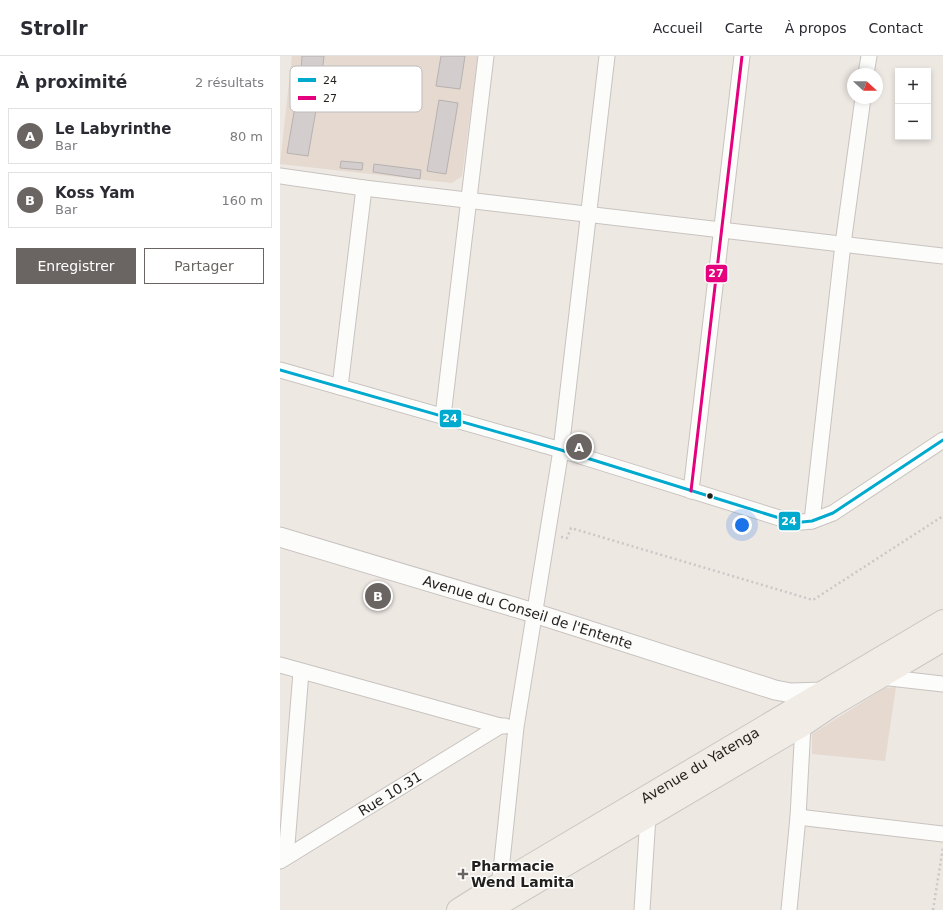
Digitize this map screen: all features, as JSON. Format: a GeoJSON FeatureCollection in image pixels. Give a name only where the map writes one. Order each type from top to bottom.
{"type":"FeatureCollection","features":[{"type":"Feature","properties":{"kind":"main road","name":"Avenue du Yatenga"},"geometry":{"type":"LineString","coordinates":[[458,910],[943,621]]}},
{"type":"Feature","properties":{"kind":"main road","name":"Avenue du Yatenga"},"geometry":{"type":"LineString","coordinates":[[494,909],[648,816],[804,725],[831,706],[943,640]]}},
{"type":"Feature","properties":{"kind":"street"},"geometry":{"type":"LineString","coordinates":[[444,416],[486,56]]}},
{"type":"Feature","properties":{"kind":"street"},"geometry":{"type":"LineString","coordinates":[[494,909],[501,883],[516,727],[561,450],[607,56]]}},
{"type":"Feature","properties":{"kind":"street"},"geometry":{"type":"LineString","coordinates":[[691,490],[742,56]]}},
{"type":"Feature","properties":{"kind":"street"},"geometry":{"type":"LineString","coordinates":[[867,68],[869,56]]}},
{"type":"Feature","properties":{"kind":"street"},"geometry":{"type":"LineString","coordinates":[[812,521],[843,244],[862,104]]}},
{"type":"Feature","properties":{"kind":"street"},"geometry":{"type":"LineString","coordinates":[[280,176],[364,188],[943,256]]}},
{"type":"Feature","properties":{"kind":"street"},"geometry":{"type":"LineString","coordinates":[[340,387],[364,188]]}},
{"type":"Feature","properties":{"kind":"street"},"geometry":{"type":"LineString","coordinates":[[280,370],[561,450],[789,521],[812,521],[833,513],[943,440]]}},
{"type":"Feature","properties":{"kind":"street","name":"Avenue du Conseil de l'Entente"},"geometry":{"type":"LineString","coordinates":[[280,537],[534,613],[775,690],[791,693],[824,692]]}},
{"type":"Feature","properties":{"kind":"street"},"geometry":{"type":"LineString","coordinates":[[280,665],[500,726],[516,727]]}},
{"type":"Feature","properties":{"kind":"street"},"geometry":{"type":"LineString","coordinates":[[283,859],[302,672]]}},
{"type":"Feature","properties":{"kind":"street"},"geometry":{"type":"LineString","coordinates":[[881,677],[943,684]]}},
{"type":"Feature","properties":{"kind":"street"},"geometry":{"type":"LineString","coordinates":[[775,690],[784,696],[785,704],[784,710],[777,719]]}},
{"type":"Feature","properties":{"kind":"street"},"geometry":{"type":"LineString","coordinates":[[789,910],[798,817],[804,725]]}},
{"type":"Feature","properties":{"kind":"street","name":"Rue 10.31"},"geometry":{"type":"LineString","coordinates":[[283,859],[500,726]]}},
{"type":"Feature","properties":{"kind":"street"},"geometry":{"type":"LineString","coordinates":[[642,910],[648,816]]}},
{"type":"Feature","properties":{"kind":"street"},"geometry":{"type":"LineString","coordinates":[[798,817],[943,834]]}},
{"type":"Feature","properties":{"kind":"path"},"geometry":{"type":"LineString","coordinates":[[547,536],[567,538],[571,528],[813,600],[943,516]]}},
{"type":"Feature","properties":{"kind":"path"},"geometry":{"type":"LineString","coordinates":[[933,910],[943,845]]}},
{"type":"Feature","properties":{"kind":"shaded area"},"geometry":{"type":"Polygon","coordinates":[[[292,56],[478,56],[462,176],[452,183],[280,164],[290,74],[290,112],[422,112],[422,66],[291,66],[292,56]]]}},
{"type":"Feature","properties":{"kind":"shaded area"},"geometry":{"type":"Polygon","coordinates":[[[896,687],[885,761],[812,754],[812,734],[885,688],[896,687]]]}},
{"type":"Feature","properties":{"kind":"building"},"geometry":{"type":"Polygon","coordinates":[[[302,56],[324,56],[323,66],[301,66],[302,56]]]}},
{"type":"Feature","properties":{"kind":"building"},"geometry":{"type":"Polygon","coordinates":[[[441,56],[465,56],[460,89],[436,86],[441,56]]]}},
{"type":"Feature","properties":{"kind":"building"},"geometry":{"type":"Polygon","coordinates":[[[439,100],[458,103],[446,174],[427,171],[439,100]]]}},
{"type":"Feature","properties":{"kind":"building"},"geometry":{"type":"Polygon","coordinates":[[[294,112],[316,112],[308,156],[287,153],[294,112]]]}},
{"type":"Feature","properties":{"kind":"building"},"geometry":{"type":"Polygon","coordinates":[[[341,161],[363,163],[362,170],[340,168],[341,161]]]}},
{"type":"Feature","properties":{"kind":"building"},"geometry":{"type":"Polygon","coordinates":[[[374,164],[421,170],[420,179],[373,172],[374,164]]]}},
{"type":"Feature","properties":{"kind":"transit line","name":"27"},"geometry":{"type":"LineString","coordinates":[[691,491],[742,56]]}},
{"type":"Feature","properties":{"kind":"transit line","name":"24"},"geometry":{"type":"LineString","coordinates":[[280,370],[561,450],[789,521],[812,521],[833,513],[943,440]]}},
{"type":"Feature","properties":{"kind":"place","name":"Le Labyrinthe"},"geometry":{"type":"Point","coordinates":[579,447]}},
{"type":"Feature","properties":{"kind":"place","name":"Koss Yam"},"geometry":{"type":"Point","coordinates":[378,596]}},
{"type":"Feature","properties":{"kind":"place","name":"Pharmacie Wend Lamita"},"geometry":{"type":"Point","coordinates":[463,874]}}]}
